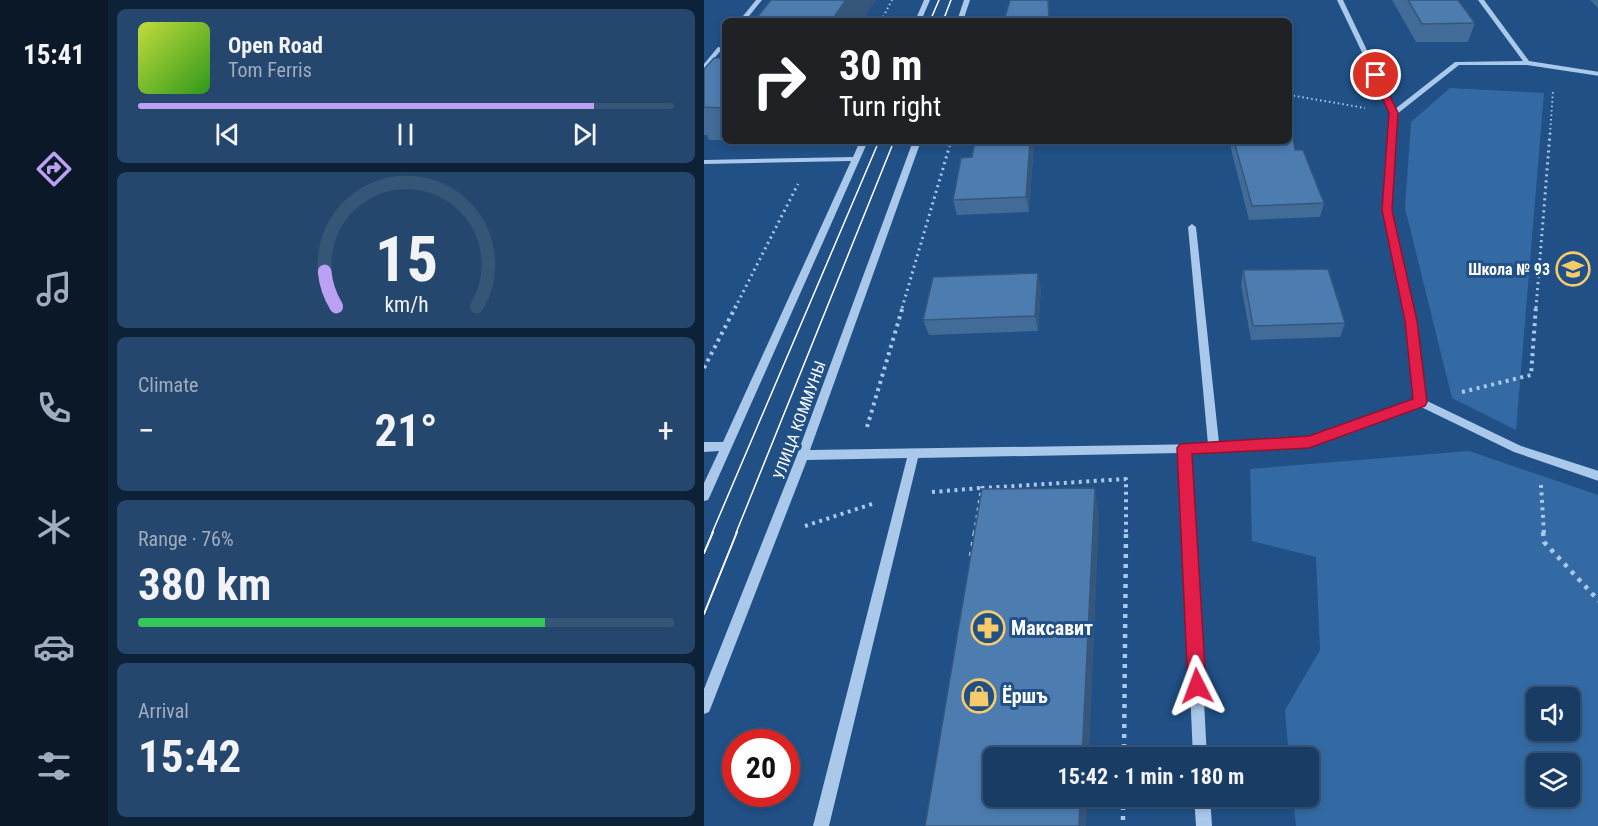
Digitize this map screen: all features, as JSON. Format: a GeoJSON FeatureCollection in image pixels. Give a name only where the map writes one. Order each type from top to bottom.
{"type":"FeatureCollection","features":[{"type":"Feature","properties":{"kind":"street"},"geometry":{"type":"LineString","coordinates":[[744,18],[759,0]]}},
{"type":"Feature","properties":{"kind":"street"},"geometry":{"type":"LineString","coordinates":[[919,18],[927,0]]}},
{"type":"Feature","properties":{"kind":"street"},"geometry":{"type":"LineString","coordinates":[[961,18],[967,0]]}},
{"type":"Feature","properties":{"kind":"street"},"geometry":{"type":"LineString","coordinates":[[1340,0],[1394,113],[1387,210],[1411,321],[1420,402]]}},
{"type":"Feature","properties":{"kind":"street"},"geometry":{"type":"LineString","coordinates":[[1481,0],[1527,63]]}},
{"type":"Feature","properties":{"kind":"street"},"geometry":{"type":"LineString","coordinates":[[704,68],[722,49]]}},
{"type":"Feature","properties":{"kind":"street"},"geometry":{"type":"LineString","coordinates":[[1394,113],[1457,63],[1527,63],[1598,74]]}},
{"type":"Feature","properties":{"kind":"street"},"geometry":{"type":"LineString","coordinates":[[704,496],[862,144]]}},
{"type":"Feature","properties":{"kind":"street","name":"УЛИЦА КОММУНЫ"},"geometry":{"type":"LineString","coordinates":[[704,707],[803,455],[916,144]]}},
{"type":"Feature","properties":{"kind":"street"},"geometry":{"type":"LineString","coordinates":[[704,162],[855,159]]}},
{"type":"Feature","properties":{"kind":"street"},"geometry":{"type":"LineString","coordinates":[[1192,227],[1214,448]]}},
{"type":"Feature","properties":{"kind":"street"},"geometry":{"type":"LineString","coordinates":[[803,455],[1214,448],[1309,442],[1420,402],[1518,450],[1598,476]]}},
{"type":"Feature","properties":{"kind":"street"},"geometry":{"type":"LineString","coordinates":[[704,447],[727,446]]}},
{"type":"Feature","properties":{"kind":"street"},"geometry":{"type":"LineString","coordinates":[[1185,448],[1199,747]]}},
{"type":"Feature","properties":{"kind":"street"},"geometry":{"type":"LineString","coordinates":[[821,826],[914,453]]}},
{"type":"Feature","properties":{"kind":"street"},"geometry":{"type":"LineString","coordinates":[[1203,807],[1204,826]]}},
{"type":"Feature","properties":{"kind":"path"},"geometry":{"type":"LineString","coordinates":[[883,18],[892,0]]}},
{"type":"Feature","properties":{"kind":"path"},"geometry":{"type":"LineString","coordinates":[[1420,402],[1530,375],[1554,84]]}},
{"type":"Feature","properties":{"kind":"path"},"geometry":{"type":"LineString","coordinates":[[1292,96],[1394,113]]}},
{"type":"Feature","properties":{"kind":"path"},"geometry":{"type":"LineString","coordinates":[[859,453],[950,144]]}},
{"type":"Feature","properties":{"kind":"path"},"geometry":{"type":"LineString","coordinates":[[704,368],[799,182]]}},
{"type":"Feature","properties":{"kind":"path"},"geometry":{"type":"LineString","coordinates":[[1539,456],[1544,542],[1598,601]]}},
{"type":"Feature","properties":{"kind":"path"},"geometry":{"type":"LineString","coordinates":[[804,526],[904,494],[1126,479],[1124,747]]}},
{"type":"Feature","properties":{"kind":"path"},"geometry":{"type":"LineString","coordinates":[[971,558],[982,488]]}},
{"type":"Feature","properties":{"kind":"path"},"geometry":{"type":"LineString","coordinates":[[1123,807],[1123,826]]}},
{"type":"Feature","properties":{"kind":"shaded area"},"geometry":{"type":"Polygon","coordinates":[[[1450,88],[1544,93],[1516,430],[1452,398],[1405,208],[1411,122],[1450,88]]]}},
{"type":"Feature","properties":{"kind":"shaded area"},"geometry":{"type":"Polygon","coordinates":[[[1469,451],[1598,495],[1598,826],[1296,826],[1294,807],[1319,807],[1319,747],[1288,747],[1285,710],[1320,650],[1316,557],[1252,541],[1250,469],[1469,451]]]}},
{"type":"Feature","properties":{"kind":"building"},"geometry":{"type":"Polygon","coordinates":[[[771,0],[846,0],[833,18],[756,18],[771,0]]]}},
{"type":"Feature","properties":{"kind":"building"},"geometry":{"type":"Polygon","coordinates":[[[1010,0],[1048,0],[1049,18],[1005,18],[1010,0]]]}},
{"type":"Feature","properties":{"kind":"building"},"geometry":{"type":"Polygon","coordinates":[[[1408,0],[1458,0],[1475,23],[1422,24],[1408,0]]]}},
{"type":"Feature","properties":{"kind":"building"},"geometry":{"type":"Polygon","coordinates":[[[714,58],[722,58],[722,108],[704,107],[704,69],[714,58]]]}},
{"type":"Feature","properties":{"kind":"building"},"geometry":{"type":"Polygon","coordinates":[[[1292,131],[1295,150],[1303,150],[1324,203],[1252,206],[1235,144],[1292,144],[1292,131]]]}},
{"type":"Feature","properties":{"kind":"building"},"geometry":{"type":"Polygon","coordinates":[[[974,144],[1030,144],[1026,197],[953,200],[961,158],[972,157],[974,144]]]}},
{"type":"Feature","properties":{"kind":"building"},"geometry":{"type":"Polygon","coordinates":[[[1328,269],[1345,323],[1253,326],[1243,270],[1328,269]]]}},
{"type":"Feature","properties":{"kind":"building"},"geometry":{"type":"Polygon","coordinates":[[[1038,273],[1035,316],[923,320],[933,277],[1038,273]]]}},
{"type":"Feature","properties":{"kind":"building"},"geometry":{"type":"Polygon","coordinates":[[[1095,488],[1083,747],[983,747],[983,807],[1080,807],[1079,826],[925,826],[982,489],[1095,488]]]}},
{"type":"Feature","properties":{"kind":"tram line"},"geometry":{"type":"LineString","coordinates":[[931,18],[939,0]]}},
{"type":"Feature","properties":{"kind":"tram line"},"geometry":{"type":"LineString","coordinates":[[944,18],[951,0]]}},
{"type":"Feature","properties":{"kind":"tram line"},"geometry":{"type":"LineString","coordinates":[[712,533],[878,144]]}},
{"type":"Feature","properties":{"kind":"tram line"},"geometry":{"type":"LineString","coordinates":[[736,533],[893,144]]}},
{"type":"Feature","properties":{"kind":"tram line"},"geometry":{"type":"LineString","coordinates":[[704,553],[713,532]]}},
{"type":"Feature","properties":{"kind":"tram line"},"geometry":{"type":"LineString","coordinates":[[704,614],[737,532]]}},
{"type":"Feature","properties":{"kind":"place","name":"Школа № 93"},"geometry":{"type":"Point","coordinates":[1573,269]}},
{"type":"Feature","properties":{"kind":"place","name":"Максавит"},"geometry":{"type":"Point","coordinates":[988,628]}},
{"type":"Feature","properties":{"kind":"place","name":"Ёршъ"},"geometry":{"type":"Point","coordinates":[979,696]}},
{"type":"Feature","properties":{"kind":"route"},"geometry":{"type":"LineString","coordinates":[[1197,686],[1185,448],[1309,442],[1420,402],[1411,321],[1387,210],[1394,113],[1376,75]]}}]}
